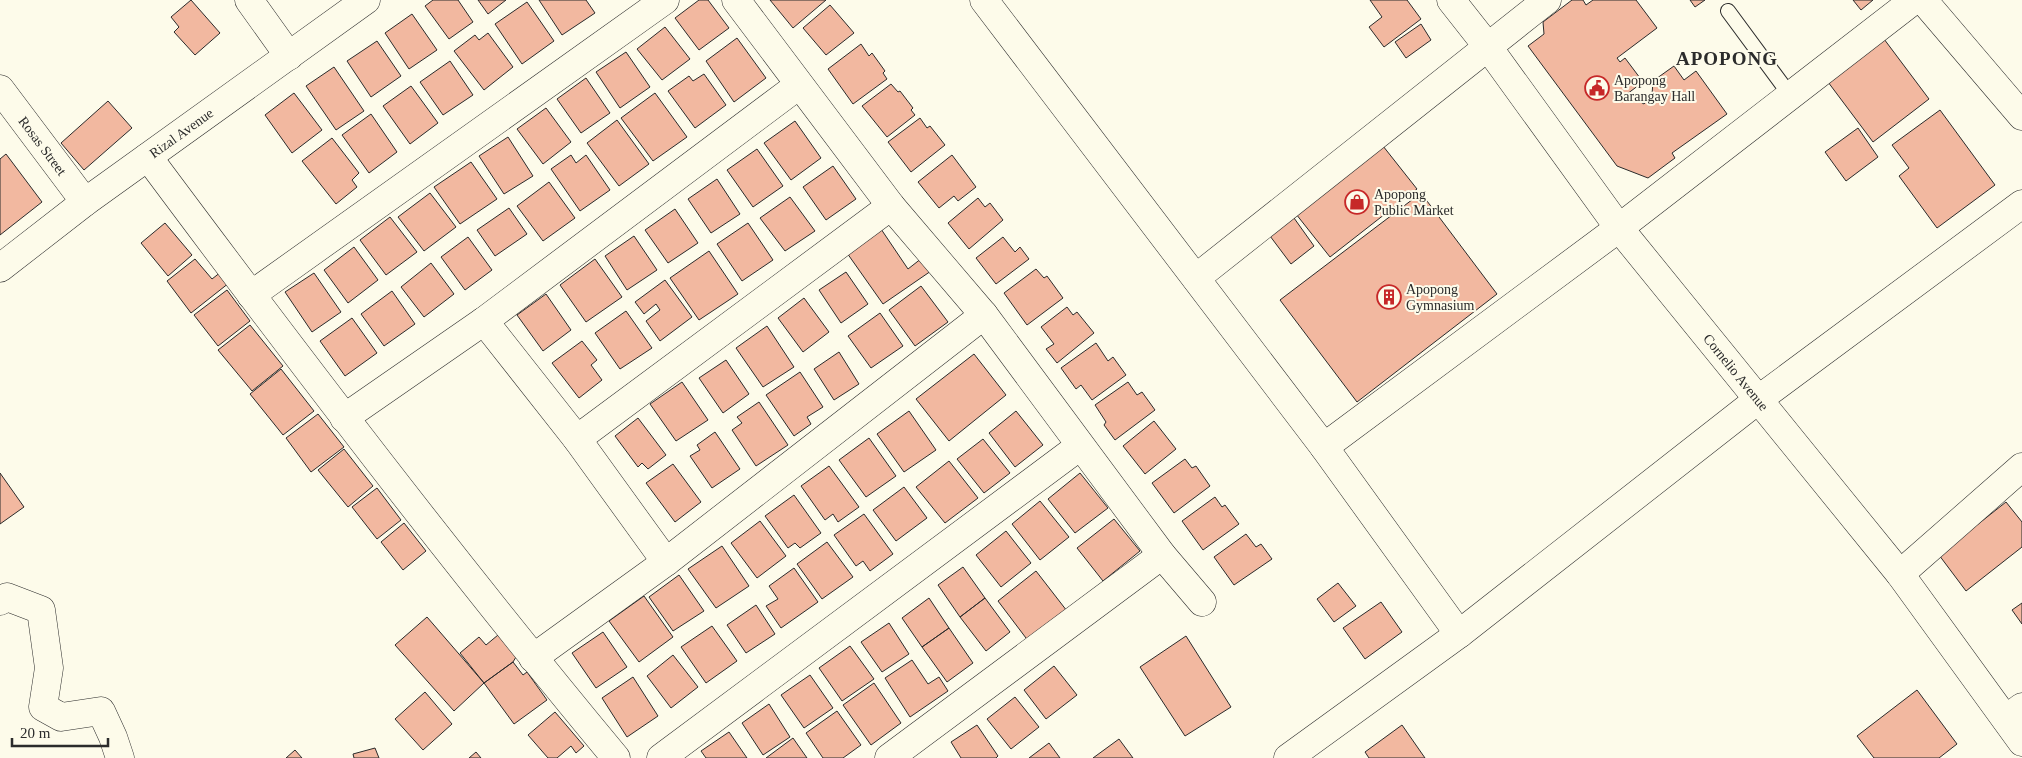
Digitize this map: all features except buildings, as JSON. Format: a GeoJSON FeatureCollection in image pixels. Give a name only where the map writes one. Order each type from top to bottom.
{"type":"FeatureCollection","features":[{"type":"Feature","properties":{"kind":"street"},"geometry":{"type":"LineString","coordinates":[[249,0],[289,56]]}},
{"type":"Feature","properties":{"kind":"street","name":"Rizal Avenue"},"geometry":{"type":"LineString","coordinates":[[0,268],[85,202],[366,0]]}},
{"type":"Feature","properties":{"kind":"street"},"geometry":{"type":"LineString","coordinates":[[251,295],[665,0]]}},
{"type":"Feature","properties":{"kind":"street"},"geometry":{"type":"LineString","coordinates":[[736,0],[891,206],[984,315],[1162,555],[1202,602]]}},
{"type":"Feature","properties":{"kind":"street"},"geometry":{"type":"LineString","coordinates":[[984,0],[1324,447],[1459,634]]}},
{"type":"Feature","properties":{"kind":"street","name":"Cornelio Avenue"},"geometry":{"type":"LineString","coordinates":[[1451,0],[1488,47],[1619,228],[2014,713],[2022,742]]}},
{"type":"Feature","properties":{"kind":"street"},"geometry":{"type":"LineString","coordinates":[[1196,278],[1547,0]]}},
{"type":"Feature","properties":{"kind":"street"},"geometry":{"type":"LineString","coordinates":[[1324,447],[1619,228],[1914,0]]}},
{"type":"Feature","properties":{"kind":"street"},"geometry":{"type":"LineString","coordinates":[[1923,0],[2022,116]]}},
{"type":"Feature","properties":{"kind":"street"},"geometry":{"type":"LineString","coordinates":[[344,418],[484,321],[799,85]]}},
{"type":"Feature","properties":{"kind":"street","name":"Rosas Street"},"geometry":{"type":"LineString","coordinates":[[0,90],[85,202]]}},
{"type":"Feature","properties":{"kind":"street"},"geometry":{"type":"LineString","coordinates":[[148,157],[344,418],[533,658],[616,758]]}},
{"type":"Feature","properties":{"kind":"street"},"geometry":{"type":"LineString","coordinates":[[1288,758],[1459,634],[1759,398],[2022,204]]}},
{"type":"Feature","properties":{"kind":"street"},"geometry":{"type":"LineString","coordinates":[[577,439],[891,206]]}},
{"type":"Feature","properties":{"kind":"street"},"geometry":{"type":"LineString","coordinates":[[533,658],[666,562],[984,315]]}},
{"type":"Feature","properties":{"kind":"street"},"geometry":{"type":"LineString","coordinates":[[484,321],[577,439],[666,562]]}},
{"type":"Feature","properties":{"kind":"street"},"geometry":{"type":"LineString","coordinates":[[660,758],[1080,446]]}},
{"type":"Feature","properties":{"kind":"street"},"geometry":{"type":"LineString","coordinates":[[1900,574],[2022,467]]}},
{"type":"Feature","properties":{"kind":"street"},"geometry":{"type":"LineString","coordinates":[[889,758],[1162,555]]}},
{"type":"Feature","properties":{"kind":"street"},"geometry":{"type":"LineString","coordinates":[[0,601],[7,597],[41,610],[49,668],[43,707],[61,717],[101,711],[120,758]]}},
{"type":"Feature","properties":{"kind":"lane"},"geometry":{"type":"LineString","coordinates":[[1728,11],[1790,95]]}},
{"type":"Feature","properties":{"kind":"place","name":"Apopong Barangay Hall"},"geometry":{"type":"Point","coordinates":[1597,88]}},
{"type":"Feature","properties":{"kind":"place","name":"Apopong Public Market"},"geometry":{"type":"Point","coordinates":[1357,202]}},
{"type":"Feature","properties":{"kind":"place","name":"Apopong Gymnasium"},"geometry":{"type":"Point","coordinates":[1389,297]}},
{"type":"Feature","properties":{"kind":"district","name":"APOPONG"},"geometry":{"type":"Point","coordinates":[1727,58]}}]}
